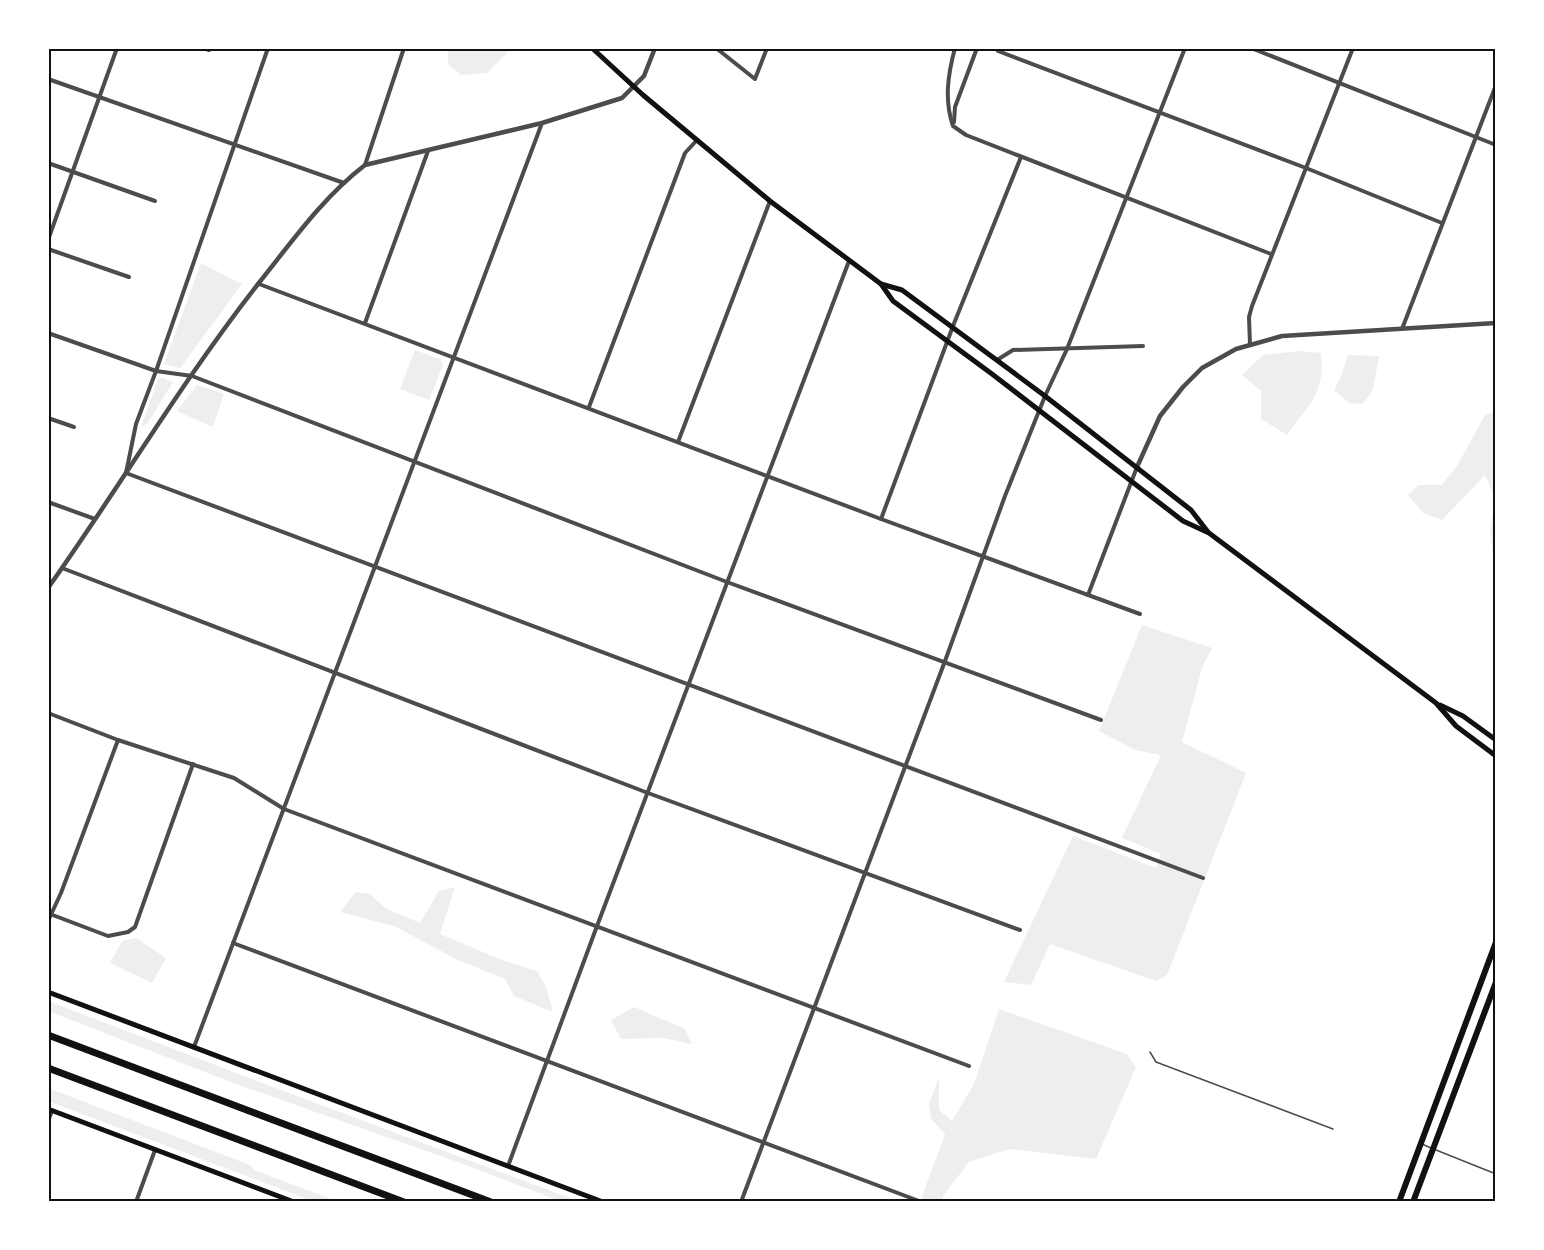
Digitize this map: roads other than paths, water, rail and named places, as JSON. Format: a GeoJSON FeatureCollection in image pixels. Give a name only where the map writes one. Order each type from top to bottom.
{"type":"FeatureCollection","features":[{"type":"Feature","properties":{"kind":"highway"},"geometry":{"type":"LineString","coordinates":[[1399,1202],[1496,942]]}},
{"type":"Feature","properties":{"kind":"highway"},"geometry":{"type":"LineString","coordinates":[[1413,1202],[1496,982]]}},
{"type":"Feature","properties":{"kind":"highway"},"geometry":{"type":"LineString","coordinates":[[48,1035],[491,1202]]}},
{"type":"Feature","properties":{"kind":"highway"},"geometry":{"type":"LineString","coordinates":[[48,1068],[404,1202]]}},
{"type":"Feature","properties":{"kind":"main road"},"geometry":{"type":"LineString","coordinates":[[592,48],[634,87],[770,201],[881,284],[893,301],[1183,521],[1209,533],[1436,703],[1463,716],[1496,740]]}},
{"type":"Feature","properties":{"kind":"main road"},"geometry":{"type":"LineString","coordinates":[[881,284],[902,290],[1045,396],[1191,510],[1209,533]]}},
{"type":"Feature","properties":{"kind":"main road"},"geometry":{"type":"LineString","coordinates":[[1436,703],[1456,726],[1496,756]]}},
{"type":"Feature","properties":{"kind":"main road"},"geometry":{"type":"LineString","coordinates":[[48,993],[603,1202]]}},
{"type":"Feature","properties":{"kind":"main road"},"geometry":{"type":"LineString","coordinates":[[50,1110],[294,1202]]}},
{"type":"Feature","properties":{"kind":"street"},"geometry":{"type":"LineString","coordinates":[[48,240],[117,48]]}},
{"type":"Feature","properties":{"kind":"street"},"geometry":{"type":"LineString","coordinates":[[203,48],[209,50]]}},
{"type":"Feature","properties":{"kind":"street"},"geometry":{"type":"LineString","coordinates":[[126,473],[136,424],[268,48]]}},
{"type":"Feature","properties":{"kind":"street"},"geometry":{"type":"LineString","coordinates":[[48,588],[236,312],[296,235],[344,183],[364,165],[404,48]]}},
{"type":"Feature","properties":{"kind":"street"},"geometry":{"type":"LineString","coordinates":[[364,165],[428,152],[543,123],[622,98],[644,76],[655,48]]}},
{"type":"Feature","properties":{"kind":"street"},"geometry":{"type":"LineString","coordinates":[[716,48],[754,79],[767,48]]}},
{"type":"Feature","properties":{"kind":"street"},"geometry":{"type":"LineString","coordinates":[[955,48],[949,72],[948,103],[953,126],[966,135],[1271,254]]}},
{"type":"Feature","properties":{"kind":"street"},"geometry":{"type":"LineString","coordinates":[[953,126],[955,107],[977,48]]}},
{"type":"Feature","properties":{"kind":"street"},"geometry":{"type":"LineString","coordinates":[[741,1202],[982,557],[1039,410],[1067,349],[1185,48]]}},
{"type":"Feature","properties":{"kind":"street"},"geometry":{"type":"LineString","coordinates":[[1251,48],[1496,145]]}},
{"type":"Feature","properties":{"kind":"street"},"geometry":{"type":"LineString","coordinates":[[1250,345],[1249,317],[1271,254],[1353,48]]}},
{"type":"Feature","properties":{"kind":"street"},"geometry":{"type":"LineString","coordinates":[[998,51],[1306,168],[1442,223]]}},
{"type":"Feature","properties":{"kind":"street"},"geometry":{"type":"LineString","coordinates":[[48,79],[344,183]]}},
{"type":"Feature","properties":{"kind":"street"},"geometry":{"type":"LineString","coordinates":[[1402,329],[1496,85]]}},
{"type":"Feature","properties":{"kind":"street"},"geometry":{"type":"LineString","coordinates":[[194,1048],[543,123]]}},
{"type":"Feature","properties":{"kind":"street"},"geometry":{"type":"LineString","coordinates":[[589,407],[685,153],[697,140]]}},
{"type":"Feature","properties":{"kind":"street"},"geometry":{"type":"LineString","coordinates":[[365,323],[428,152]]}},
{"type":"Feature","properties":{"kind":"street"},"geometry":{"type":"LineString","coordinates":[[881,519],[947,340],[1021,157]]}},
{"type":"Feature","properties":{"kind":"street"},"geometry":{"type":"LineString","coordinates":[[48,163],[155,201]]}},
{"type":"Feature","properties":{"kind":"street"},"geometry":{"type":"LineString","coordinates":[[678,442],[770,201]]}},
{"type":"Feature","properties":{"kind":"street"},"geometry":{"type":"LineString","coordinates":[[48,249],[129,277]]}},
{"type":"Feature","properties":{"kind":"street"},"geometry":{"type":"LineString","coordinates":[[508,1166],[849,261]]}},
{"type":"Feature","properties":{"kind":"street"},"geometry":{"type":"LineString","coordinates":[[259,284],[982,557],[1140,614]]}},
{"type":"Feature","properties":{"kind":"street"},"geometry":{"type":"LineString","coordinates":[[1088,595],[1137,467],[1160,416],[1202,368],[1236,349],[1282,336],[1496,323]]}},
{"type":"Feature","properties":{"kind":"street"},"geometry":{"type":"LineString","coordinates":[[48,333],[156,371],[192,376],[727,582],[1101,720]]}},
{"type":"Feature","properties":{"kind":"street"},"geometry":{"type":"LineString","coordinates":[[997,360],[1013,350],[1143,346]]}},
{"type":"Feature","properties":{"kind":"street"},"geometry":{"type":"LineString","coordinates":[[48,418],[74,427]]}},
{"type":"Feature","properties":{"kind":"street"},"geometry":{"type":"LineString","coordinates":[[126,473],[1203,878]]}},
{"type":"Feature","properties":{"kind":"street"},"geometry":{"type":"LineString","coordinates":[[48,502],[95,519]]}},
{"type":"Feature","properties":{"kind":"street"},"geometry":{"type":"LineString","coordinates":[[62,568],[648,793],[1020,930]]}},
{"type":"Feature","properties":{"kind":"street"},"geometry":{"type":"LineString","coordinates":[[48,713],[118,740],[234,778],[284,809],[969,1066]]}},
{"type":"Feature","properties":{"kind":"street"},"geometry":{"type":"LineString","coordinates":[[48,921],[118,740]]}},
{"type":"Feature","properties":{"kind":"street"},"geometry":{"type":"LineString","coordinates":[[51,914],[108,936],[128,932],[135,927],[193,764]]}},
{"type":"Feature","properties":{"kind":"street"},"geometry":{"type":"LineString","coordinates":[[233,943],[919,1201]]}},
{"type":"Feature","properties":{"kind":"street"},"geometry":{"type":"LineString","coordinates":[[48,1121],[50,1110]]}},
{"type":"Feature","properties":{"kind":"street"},"geometry":{"type":"LineString","coordinates":[[136,1202],[155,1150]]}},
{"type":"Feature","properties":{"kind":"lane"},"geometry":{"type":"LineString","coordinates":[[1150,1052],[1156,1062],[1333,1129]]}},
{"type":"Feature","properties":{"kind":"lane"},"geometry":{"type":"LineString","coordinates":[[1421,1143],[1496,1174]]}}]}
